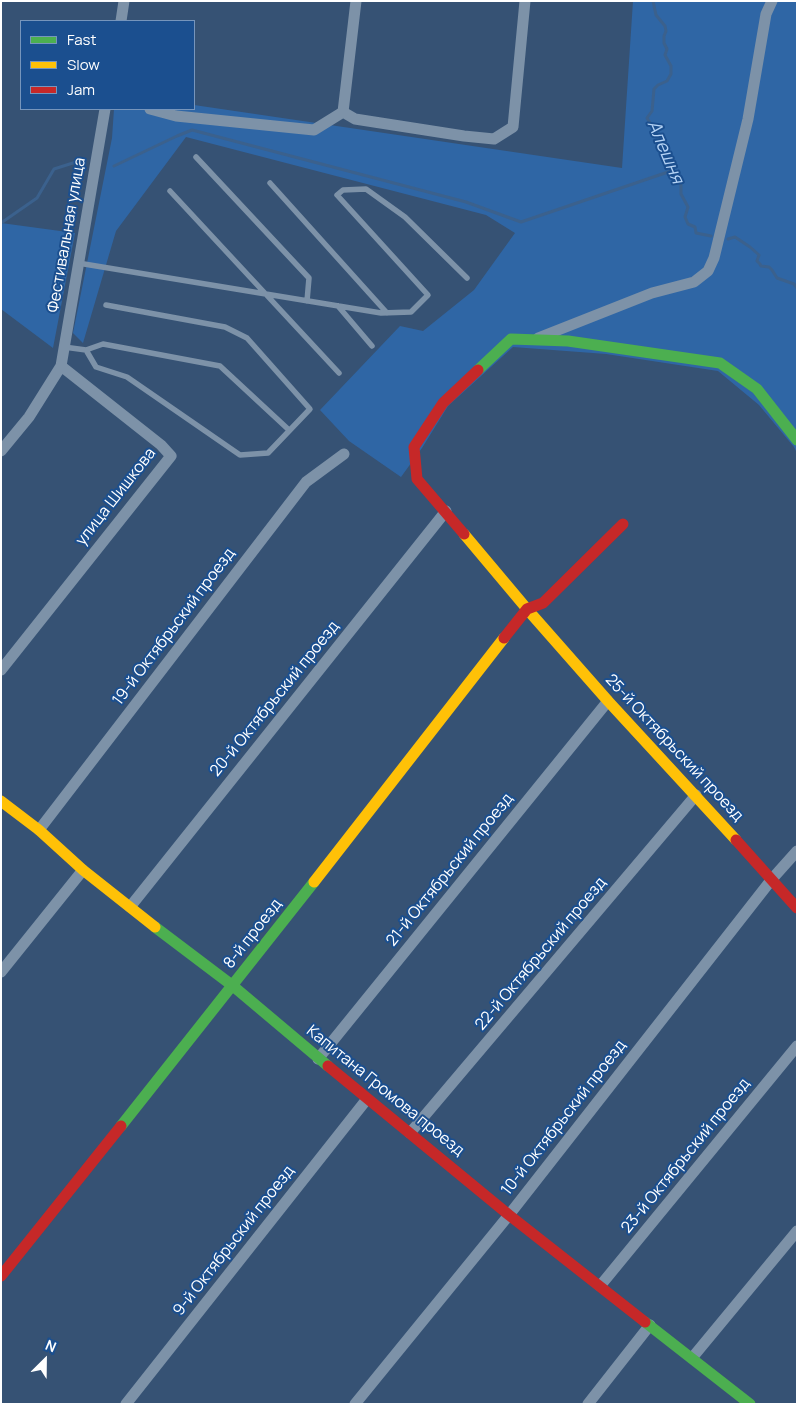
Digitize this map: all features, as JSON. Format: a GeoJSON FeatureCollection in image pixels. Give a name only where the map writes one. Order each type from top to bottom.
{"type":"FeatureCollection","features":[{"type":"Feature","properties":{"kind":"street"},"geometry":{"type":"LineString","coordinates":[[121,20],[124,1]]}},
{"type":"Feature","properties":{"kind":"street"},"geometry":{"type":"LineString","coordinates":[[343,112],[356,1]]}},
{"type":"Feature","properties":{"kind":"street"},"geometry":{"type":"LineString","coordinates":[[343,112],[355,120],[494,140],[513,127],[525,1]]}},
{"type":"Feature","properties":{"kind":"street"},"geometry":{"type":"LineString","coordinates":[[534,340],[652,293],[694,282],[708,271],[714,258],[748,119],[766,14],[772,1]]}},
{"type":"Feature","properties":{"kind":"street","name":"Фестивальная улица"},"geometry":{"type":"LineString","coordinates":[[61,366],[105,110]]}},
{"type":"Feature","properties":{"kind":"street"},"geometry":{"type":"LineString","coordinates":[[154,110],[176,116],[314,130],[343,112]]}},
{"type":"Feature","properties":{"kind":"street","name":"25-й Октябрьский проезд"},"geometry":{"type":"LineString","coordinates":[[534,340],[511,339],[443,403],[414,447],[417,479],[527,610],[797,908]]}},
{"type":"Feature","properties":{"kind":"street"},"geometry":{"type":"LineString","coordinates":[[534,340],[568,341],[720,363],[757,389],[797,440]]}},
{"type":"Feature","properties":{"kind":"street"},"geometry":{"type":"LineString","coordinates":[[1,451],[29,417],[61,366]]}},
{"type":"Feature","properties":{"kind":"street","name":"улица Шишкова"},"geometry":{"type":"LineString","coordinates":[[1,670],[171,456],[161,445],[61,366]]}},
{"type":"Feature","properties":{"kind":"street","name":"19-й Октябрьский проезд"},"geometry":{"type":"LineString","coordinates":[[39,830],[306,482],[344,454]]}},
{"type":"Feature","properties":{"kind":"street","name":"20-й Октябрьский проезд"},"geometry":{"type":"LineString","coordinates":[[130,907],[446,512]]}},
{"type":"Feature","properties":{"kind":"street"},"geometry":{"type":"LineString","coordinates":[[527,610],[543,603],[623,524]]}},
{"type":"Feature","properties":{"kind":"street","name":"8-й проезд"},"geometry":{"type":"LineString","coordinates":[[1,1276],[233,986],[527,610]]}},
{"type":"Feature","properties":{"kind":"street","name":"21-й Октябрьский проезд"},"geometry":{"type":"LineString","coordinates":[[318,1058],[608,701]]}},
{"type":"Feature","properties":{"kind":"street","name":"22-й Октябрьский проезд"},"geometry":{"type":"LineString","coordinates":[[410,1133],[696,795]]}},
{"type":"Feature","properties":{"kind":"street","name":"Капитана Громова проезд"},"geometry":{"type":"LineString","coordinates":[[1,801],[39,830],[83,870],[233,986],[509,1215],[750,1404]]}},
{"type":"Feature","properties":{"kind":"street","name":"10-й Октябрьский проезд"},"geometry":{"type":"LineString","coordinates":[[355,1404],[509,1215],[797,850]]}},
{"type":"Feature","properties":{"kind":"street"},"geometry":{"type":"LineString","coordinates":[[1,972],[83,870]]}},
{"type":"Feature","properties":{"kind":"street","name":"23-й Октябрьский проезд"},"geometry":{"type":"LineString","coordinates":[[600,1286],[797,1046]]}},
{"type":"Feature","properties":{"kind":"street","name":"9-й Октябрьский проезд"},"geometry":{"type":"LineString","coordinates":[[126,1404],[367,1099]]}},
{"type":"Feature","properties":{"kind":"street"},"geometry":{"type":"LineString","coordinates":[[692,1358],[797,1231]]}},
{"type":"Feature","properties":{"kind":"street"},"geometry":{"type":"LineString","coordinates":[[588,1404],[650,1326]]}},
{"type":"Feature","properties":{"kind":"lane"},"geometry":{"type":"LineString","coordinates":[[196,157],[309,278],[307,301]]}},
{"type":"Feature","properties":{"kind":"lane"},"geometry":{"type":"LineString","coordinates":[[270,183],[387,313]]}},
{"type":"Feature","properties":{"kind":"lane"},"geometry":{"type":"LineString","coordinates":[[78,263],[380,313],[410,312],[428,295],[337,195],[343,190],[366,189],[405,217],[467,278]]}},
{"type":"Feature","properties":{"kind":"lane"},"geometry":{"type":"LineString","coordinates":[[170,191],[339,373]]}},
{"type":"Feature","properties":{"kind":"lane"},"geometry":{"type":"LineString","coordinates":[[86,350],[96,367],[127,377],[240,455],[268,452],[310,408],[247,338],[225,327],[106,305]]}},
{"type":"Feature","properties":{"kind":"lane"},"geometry":{"type":"LineString","coordinates":[[338,306],[372,346]]}},
{"type":"Feature","properties":{"kind":"lane"},"geometry":{"type":"LineString","coordinates":[[64,347],[86,350],[103,344],[220,366],[289,430]]}},
{"type":"Feature","properties":{"kind":"shaded area"},"geometry":{"type":"Polygon","coordinates":[[[633,1],[797,1],[797,453],[759,405],[718,371],[606,354],[513,347],[448,406],[422,448],[401,477],[349,441],[320,410],[400,326],[423,331],[474,290],[515,233],[486,215],[186,137],[116,231],[83,343],[73,333],[112,138],[114,110],[195,110],[195,105],[622,168],[633,1]]]}},
{"type":"Feature","properties":{"kind":"shaded area"},"geometry":{"type":"Polygon","coordinates":[[[1,223],[75,233],[53,348],[1,309],[1,223]]]}},
{"type":"Feature","properties":{"kind":"waterway","name":"Алешня"},"geometry":{"type":"LineString","coordinates":[[653,1],[656,15],[665,26],[664,43],[667,49],[665,55],[671,66],[671,74],[667,81],[654,89],[652,111],[647,118],[661,141],[661,147],[665,150],[671,171],[677,172],[679,176],[681,194],[688,207],[685,217],[688,224],[695,227],[696,233],[711,236]]}},
{"type":"Feature","properties":{"kind":"waterway"},"geometry":{"type":"LineString","coordinates":[[114,166],[192,130],[466,202],[521,222],[671,171]]}},
{"type":"Feature","properties":{"kind":"waterway"},"geometry":{"type":"LineString","coordinates":[[1,223],[37,198],[54,169],[82,162]]}},
{"type":"Feature","properties":{"kind":"waterway","name":"Алешня"},"geometry":{"type":"LineString","coordinates":[[728,239],[735,237],[750,247],[759,255],[757,261],[761,266],[769,267],[777,278],[794,284],[797,288]]}},
{"type":"Feature","properties":{"kind":"traffic: fast"},"geometry":{"type":"LineString","coordinates":[[478,370],[511,339],[568,341],[720,363],[757,389],[797,440]]}},
{"type":"Feature","properties":{"kind":"traffic: fast"},"geometry":{"type":"LineString","coordinates":[[121,1126],[314,882]]}},
{"type":"Feature","properties":{"kind":"traffic: fast"},"geometry":{"type":"LineString","coordinates":[[155,927],[233,986],[328,1066]]}},
{"type":"Feature","properties":{"kind":"traffic: fast"},"geometry":{"type":"LineString","coordinates":[[645,1322],[750,1404]]}},
{"type":"Feature","properties":{"kind":"traffic: slow"},"geometry":{"type":"LineString","coordinates":[[464,534],[608,701],[736,840]]}},
{"type":"Feature","properties":{"kind":"traffic: slow"},"geometry":{"type":"LineString","coordinates":[[314,882],[504,638]]}},
{"type":"Feature","properties":{"kind":"traffic: slow"},"geometry":{"type":"LineString","coordinates":[[1,801],[39,830],[83,870],[155,927]]}},
{"type":"Feature","properties":{"kind":"traffic: jam"},"geometry":{"type":"LineString","coordinates":[[464,534],[417,479],[414,447],[443,403],[478,370]]}},
{"type":"Feature","properties":{"kind":"traffic: jam"},"geometry":{"type":"LineString","coordinates":[[504,638],[527,609],[543,603],[623,524]]}},
{"type":"Feature","properties":{"kind":"traffic: jam"},"geometry":{"type":"LineString","coordinates":[[736,840],[797,908]]}},
{"type":"Feature","properties":{"kind":"traffic: jam"},"geometry":{"type":"LineString","coordinates":[[328,1066],[509,1215],[645,1322]]}},
{"type":"Feature","properties":{"kind":"traffic: jam"},"geometry":{"type":"LineString","coordinates":[[1,1276],[121,1126]]}}]}
